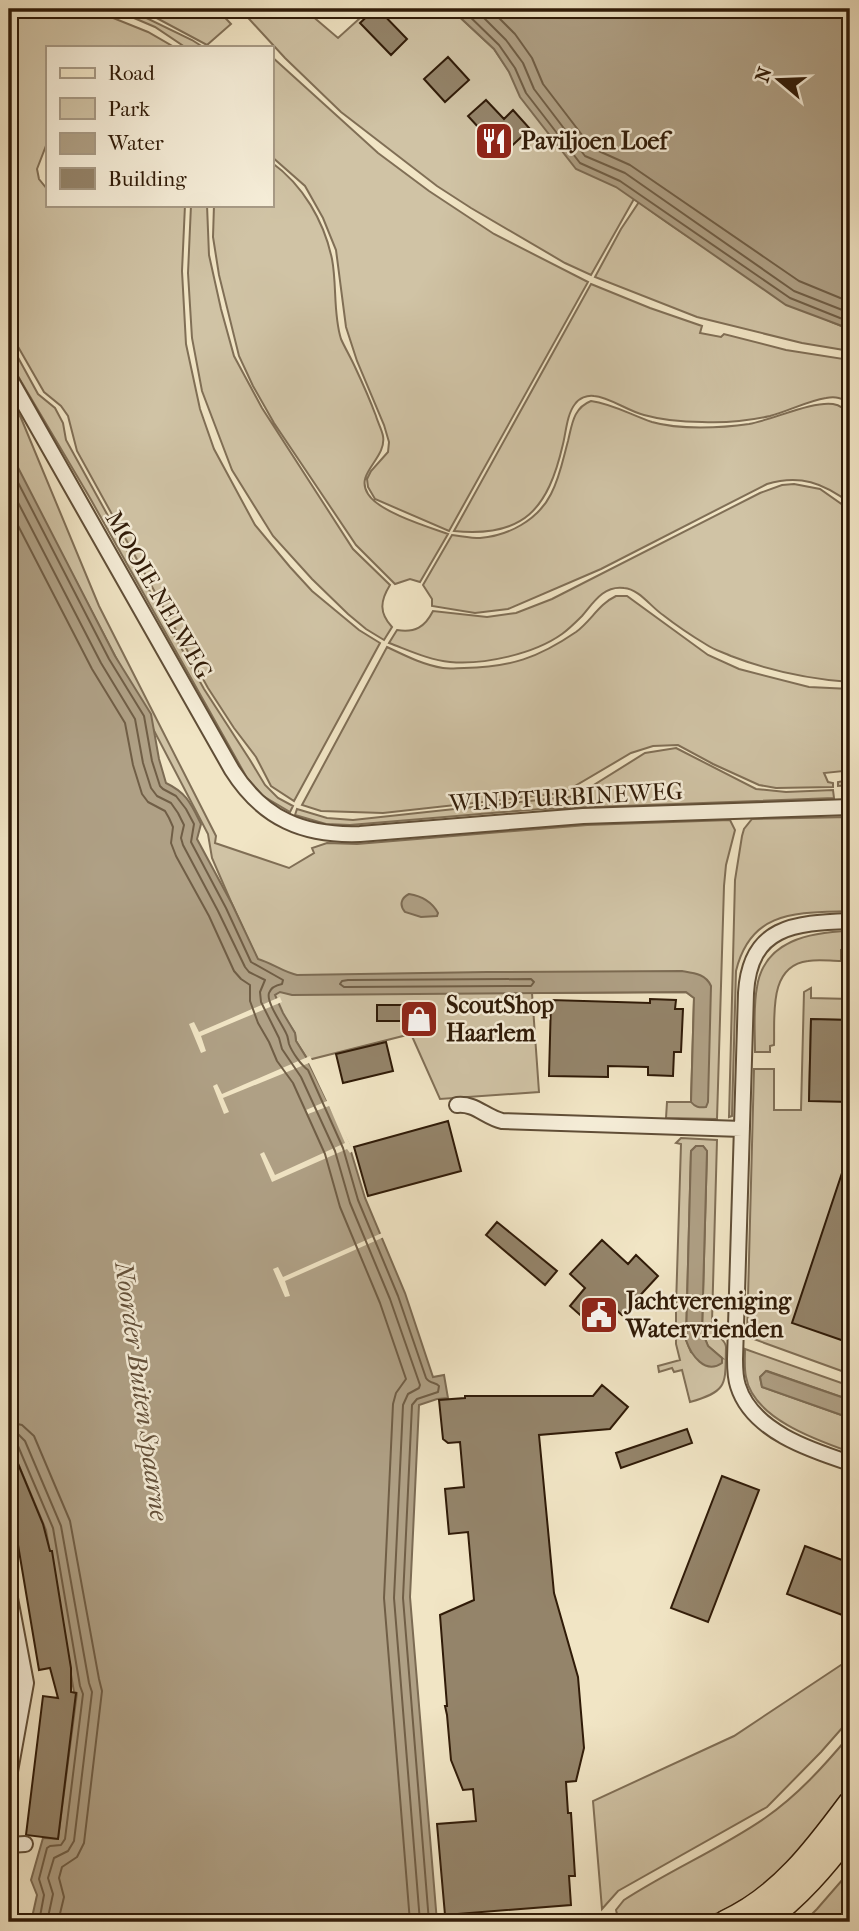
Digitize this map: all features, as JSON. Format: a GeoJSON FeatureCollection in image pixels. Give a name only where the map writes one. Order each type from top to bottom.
{"type":"FeatureCollection","features":[{"type":"Feature","properties":{"kind":"main road"},"geometry":{"type":"LineString","coordinates":[[726,1922],[761,1902],[796,1871],[850,1803]]}},
{"type":"Feature","properties":{"kind":"main road"},"geometry":{"type":"LineString","coordinates":[[763,1922],[809,1884],[850,1832]]}},
{"type":"Feature","properties":{"kind":"street","name":"MOOIE NELWEG"},"geometry":{"type":"LineString","coordinates":[[9,377],[232,770],[259,803],[287,821]]}},
{"type":"Feature","properties":{"kind":"street","name":"WINDTURBINEWEG"},"geometry":{"type":"LineString","coordinates":[[287,821],[317,832],[360,834],[583,816],[850,807]]}},
{"type":"Feature","properties":{"kind":"street"},"geometry":{"type":"LineString","coordinates":[[850,921],[786,929],[766,941],[753,958],[747,979],[735,1359],[736,1376],[742,1396],[754,1412],[780,1434],[800,1446],[850,1463]]}},
{"type":"Feature","properties":{"kind":"street"},"geometry":{"type":"LineString","coordinates":[[457,1105],[471,1105],[492,1119],[502,1121],[741,1129]]}},
{"type":"Feature","properties":{"kind":"street"},"geometry":{"type":"LineString","coordinates":[[9,1593],[26,1683],[9,1777]]}},
{"type":"Feature","properties":{"kind":"street"},"geometry":{"type":"LineString","coordinates":[[9,1845],[25,1844]]}},
{"type":"Feature","properties":{"kind":"green space"},"geometry":{"type":"Polygon","coordinates":[[[9,9],[91,9],[148,32],[172,46],[46,46],[46,146],[37,169],[39,179],[46,188],[46,206],[185,206],[182,271],[186,344],[200,409],[214,449],[255,525],[290,567],[312,591],[359,630],[380,643],[294,801],[271,786],[256,757],[208,688],[77,451],[68,416],[61,406],[44,392],[9,331],[9,9]]]}},
{"type":"Feature","properties":{"kind":"green space"},"geometry":{"type":"Polygon","coordinates":[[[113,9],[132,11],[201,46],[184,46],[155,27],[113,9]]]}},
{"type":"Feature","properties":{"kind":"green space"},"geometry":{"type":"Polygon","coordinates":[[[136,9],[217,9],[231,24],[207,45],[136,9]]]}},
{"type":"Feature","properties":{"kind":"green space"},"geometry":{"type":"Polygon","coordinates":[[[240,9],[304,9],[338,38],[370,9],[451,9],[494,49],[509,71],[634,199],[591,275],[565,263],[437,186],[341,112],[285,58],[240,9]]]}},
{"type":"Feature","properties":{"kind":"green space"},"geometry":{"type":"Polygon","coordinates":[[[273,58],[378,153],[429,191],[494,234],[588,282],[449,531],[375,499],[368,487],[367,479],[388,452],[389,442],[346,327],[336,250],[323,218],[305,186],[273,158],[273,58]]]}},
{"type":"Feature","properties":{"kind":"green space"},"geometry":{"type":"Polygon","coordinates":[[[273,164],[293,182],[318,218],[332,259],[341,339],[383,436],[380,452],[365,479],[368,494],[393,513],[448,534],[420,582],[410,579],[395,584],[356,545],[274,423],[239,356],[219,275],[213,237],[214,206],[273,206],[273,164]]]}},
{"type":"Feature","properties":{"kind":"green space"},"geometry":{"type":"Polygon","coordinates":[[[639,202],[700,244],[796,303],[850,329],[850,351],[802,343],[697,317],[595,277],[639,202]]]}},
{"type":"Feature","properties":{"kind":"green space"},"geometry":{"type":"Polygon","coordinates":[[[191,206],[207,206],[209,255],[234,356],[262,408],[353,549],[390,585],[382,607],[392,627],[384,640],[348,614],[273,536],[232,470],[202,391],[192,338],[188,273],[191,206]]]}},
{"type":"Feature","properties":{"kind":"green space"},"geometry":{"type":"Polygon","coordinates":[[[591,284],[702,326],[700,333],[721,337],[724,334],[786,350],[850,360],[850,404],[830,397],[762,418],[695,422],[651,417],[606,399],[586,397],[572,408],[557,467],[540,502],[529,514],[515,524],[498,530],[454,531],[591,284]]]}},
{"type":"Feature","properties":{"kind":"green space"},"geometry":{"type":"Polygon","coordinates":[[[9,341],[38,394],[55,408],[63,423],[66,440],[204,689],[265,785],[278,798],[293,806],[290,812],[263,796],[247,778],[90,498],[9,361],[9,341]]]}},
{"type":"Feature","properties":{"kind":"green space"},"geometry":{"type":"Polygon","coordinates":[[[9,396],[21,418],[99,606],[216,836],[215,843],[289,868],[314,853],[312,848],[327,843],[357,844],[587,825],[730,820],[735,830],[724,886],[717,1119],[666,1118],[667,1102],[691,1102],[694,998],[686,992],[532,993],[539,1092],[440,1099],[411,1034],[308,1060],[282,1013],[232,904],[212,858],[208,834],[9,453],[9,396]]]}},
{"type":"Feature","properties":{"kind":"green space"},"geometry":{"type":"Polygon","coordinates":[[[591,401],[652,422],[700,428],[749,424],[814,405],[838,405],[850,416],[850,503],[811,482],[779,481],[767,484],[601,569],[508,609],[475,613],[432,606],[432,599],[423,585],[452,535],[491,537],[521,525],[538,512],[557,481],[574,418],[580,408],[591,401]]]}},
{"type":"Feature","properties":{"kind":"green space"},"geometry":{"type":"Polygon","coordinates":[[[794,484],[820,489],[850,510],[850,682],[775,670],[716,650],[658,612],[640,595],[624,588],[605,592],[570,628],[551,641],[508,657],[478,662],[450,662],[426,657],[389,643],[397,630],[419,628],[433,611],[487,617],[516,613],[552,599],[760,493],[782,485],[794,484]]]}},
{"type":"Feature","properties":{"kind":"green space"},"geometry":{"type":"Polygon","coordinates":[[[616,596],[627,596],[708,655],[739,669],[809,687],[850,689],[850,785],[838,786],[838,782],[844,781],[843,771],[824,773],[828,782],[833,783],[833,787],[776,788],[759,785],[678,745],[653,746],[631,753],[563,793],[383,813],[321,811],[302,805],[387,647],[421,662],[443,668],[510,663],[536,655],[562,641],[581,628],[605,603],[616,596]]]}},
{"type":"Feature","properties":{"kind":"green space"},"geometry":{"type":"Polygon","coordinates":[[[676,748],[756,789],[786,792],[833,790],[834,798],[541,809],[350,825],[326,824],[295,815],[297,809],[327,818],[353,820],[576,796],[645,753],[676,748]]]}},
{"type":"Feature","properties":{"kind":"green space"},"geometry":{"type":"Polygon","coordinates":[[[850,817],[850,911],[812,912],[779,918],[765,925],[753,936],[743,951],[736,971],[732,1116],[729,1117],[735,880],[744,829],[752,819],[850,817]]]}},
{"type":"Feature","properties":{"kind":"green space"},"geometry":{"type":"Polygon","coordinates":[[[850,931],[850,949],[841,950],[841,961],[808,961],[795,965],[786,972],[776,994],[774,1045],[770,1046],[770,1052],[755,1052],[757,987],[761,971],[769,959],[779,949],[805,937],[850,931]]]}},
{"type":"Feature","properties":{"kind":"green space"},"geometry":{"type":"Polygon","coordinates":[[[811,988],[811,998],[850,999],[850,1020],[811,1019],[809,1100],[850,1101],[850,1374],[747,1335],[754,1069],[774,1069],[774,1110],[801,1110],[804,992],[811,988]]]}},
{"type":"Feature","properties":{"kind":"green space"},"geometry":{"type":"Polygon","coordinates":[[[681,1138],[717,1140],[712,1322],[714,1331],[726,1347],[725,1370],[718,1390],[690,1402],[682,1370],[674,1372],[672,1368],[659,1372],[658,1366],[680,1360],[676,1344],[676,1306],[681,1144],[676,1143],[681,1138]],[[696,1146],[691,1151],[686,1340],[691,1352],[722,1358],[708,1346],[702,1331],[707,1151],[703,1146],[696,1146]]]}},
{"type":"Feature","properties":{"kind":"green space"},"geometry":{"type":"Polygon","coordinates":[[[745,1349],[850,1386],[850,1400],[767,1371],[760,1377],[762,1387],[850,1418],[850,1452],[804,1434],[773,1416],[760,1404],[751,1392],[746,1377],[745,1349]]]}},
{"type":"Feature","properties":{"kind":"green space"},"geometry":{"type":"Polygon","coordinates":[[[850,1659],[850,1719],[767,1807],[618,1891],[602,1909],[593,1801],[734,1736],[850,1659]]]}},
{"type":"Feature","properties":{"kind":"green space"},"geometry":{"type":"Polygon","coordinates":[[[850,1735],[850,1784],[801,1848],[769,1881],[750,1895],[697,1922],[619,1922],[616,1910],[624,1900],[765,1818],[810,1780],[850,1735]]]}},
{"type":"Feature","properties":{"kind":"green space"},"geometry":{"type":"Polygon","coordinates":[[[850,1871],[850,1922],[804,1922],[817,1909],[850,1871]]]}},
{"type":"Feature","properties":{"kind":"water"},"geometry":{"type":"Polygon","coordinates":[[[451,9],[850,9],[850,329],[786,305],[616,187],[576,169],[520,97],[509,72],[494,49],[451,9]]]}},
{"type":"Feature","properties":{"kind":"water","name":"Noorder Buiten Spaarne"},"geometry":{"type":"Polygon","coordinates":[[[9,450],[115,656],[151,714],[166,783],[184,795],[201,824],[197,839],[258,959],[297,975],[682,971],[703,977],[711,986],[706,1107],[696,1106],[691,1102],[694,998],[686,992],[292,995],[280,992],[275,995],[349,1145],[365,1198],[405,1293],[433,1377],[444,1375],[448,1398],[419,1405],[410,1597],[437,1922],[31,1922],[37,1895],[31,1880],[43,1838],[58,1839],[77,1693],[74,1692],[46,1530],[9,1442],[9,450]]]}},
{"type":"Feature","properties":{"kind":"water"},"geometry":{"type":"Polygon","coordinates":[[[409,894],[430,903],[436,909],[437,916],[421,917],[405,912],[402,902],[409,894]]]}},
{"type":"Feature","properties":{"kind":"water"},"geometry":{"type":"Polygon","coordinates":[[[696,1146],[703,1146],[707,1151],[702,1331],[708,1346],[722,1358],[722,1363],[710,1367],[699,1362],[686,1340],[691,1151],[696,1146]]]}},
{"type":"Feature","properties":{"kind":"water"},"geometry":{"type":"Polygon","coordinates":[[[766,1371],[850,1400],[850,1418],[762,1387],[760,1377],[766,1371]]]}},
{"type":"Feature","properties":{"kind":"pier"},"geometry":{"type":"Polygon","coordinates":[[[280,997],[282,1002],[201,1036],[206,1051],[201,1053],[189,1024],[194,1022],[199,1032],[280,997]]]}},
{"type":"Feature","properties":{"kind":"pier"},"geometry":{"type":"Polygon","coordinates":[[[310,1056],[353,1151],[350,1153],[347,1149],[272,1182],[260,1154],[264,1152],[275,1175],[345,1143],[329,1106],[308,1114],[306,1110],[327,1101],[309,1063],[223,1098],[229,1112],[224,1114],[213,1086],[217,1084],[222,1094],[310,1056]]]}},
{"type":"Feature","properties":{"kind":"pier"},"geometry":{"type":"Polygon","coordinates":[[[382,1233],[384,1237],[285,1281],[290,1296],[285,1297],[273,1269],[278,1267],[283,1277],[382,1233]]]}},
{"type":"Feature","properties":{"kind":"building"},"geometry":{"type":"Polygon","coordinates":[[[375,9],[407,39],[391,55],[360,23],[375,9]]]}},
{"type":"Feature","properties":{"kind":"building"},"geometry":{"type":"Polygon","coordinates":[[[448,57],[469,80],[445,102],[424,79],[448,57]]]}},
{"type":"Feature","properties":{"kind":"building"},"geometry":{"type":"Polygon","coordinates":[[[486,100],[504,119],[513,110],[530,129],[503,154],[468,116],[486,100]]]}},
{"type":"Feature","properties":{"kind":"building"},"geometry":{"type":"Polygon","coordinates":[[[650,999],[676,1000],[675,1009],[683,1009],[681,1052],[674,1052],[673,1076],[648,1075],[648,1067],[608,1066],[608,1077],[549,1076],[551,1000],[650,1003],[650,999]]]}},
{"type":"Feature","properties":{"kind":"building"},"geometry":{"type":"Polygon","coordinates":[[[377,1005],[423,1005],[423,1021],[377,1021],[377,1005]]]}},
{"type":"Feature","properties":{"kind":"building"},"geometry":{"type":"Polygon","coordinates":[[[811,1019],[850,1020],[850,1102],[809,1101],[811,1019]]]}},
{"type":"Feature","properties":{"kind":"building"},"geometry":{"type":"Polygon","coordinates":[[[386,1042],[393,1071],[343,1083],[336,1054],[386,1042]]]}},
{"type":"Feature","properties":{"kind":"building"},"geometry":{"type":"Polygon","coordinates":[[[448,1121],[461,1171],[368,1196],[354,1147],[448,1121]]]}},
{"type":"Feature","properties":{"kind":"building"},"geometry":{"type":"Polygon","coordinates":[[[850,1155],[850,1343],[792,1323],[850,1155]]]}},
{"type":"Feature","properties":{"kind":"building"},"geometry":{"type":"Polygon","coordinates":[[[497,1222],[557,1271],[545,1285],[486,1235],[497,1222]]]}},
{"type":"Feature","properties":{"kind":"building"},"geometry":{"type":"Polygon","coordinates":[[[602,1240],[628,1264],[636,1255],[658,1276],[622,1315],[614,1308],[596,1329],[570,1306],[585,1288],[570,1274],[602,1240]]]}},
{"type":"Feature","properties":{"kind":"building"},"geometry":{"type":"Polygon","coordinates":[[[602,1385],[628,1407],[610,1429],[539,1435],[554,1593],[578,1677],[584,1748],[576,1781],[566,1782],[575,1876],[569,1876],[571,1905],[445,1915],[437,1824],[476,1821],[473,1789],[463,1790],[451,1760],[440,1615],[474,1600],[468,1532],[449,1534],[445,1489],[464,1487],[460,1442],[448,1443],[443,1439],[439,1400],[465,1396],[593,1396],[602,1385]]]}},
{"type":"Feature","properties":{"kind":"building"},"geometry":{"type":"Polygon","coordinates":[[[687,1429],[692,1443],[621,1468],[616,1453],[687,1429]]]}},
{"type":"Feature","properties":{"kind":"building"},"geometry":{"type":"Polygon","coordinates":[[[9,1442],[52,1551],[71,1668],[71,1692],[76,1693],[58,1839],[26,1835],[43,1696],[58,1698],[50,1668],[39,1670],[16,1533],[12,1534],[9,1526],[9,1442]]]}},
{"type":"Feature","properties":{"kind":"building"},"geometry":{"type":"Polygon","coordinates":[[[722,1476],[759,1490],[708,1622],[671,1608],[722,1476]]]}},
{"type":"Feature","properties":{"kind":"building"},"geometry":{"type":"Polygon","coordinates":[[[805,1546],[850,1563],[850,1618],[787,1594],[805,1546]]]}},
{"type":"Feature","properties":{"kind":"place","name":"Paviljoen Loef"},"geometry":{"type":"Point","coordinates":[494,141]}},
{"type":"Feature","properties":{"kind":"place","name":"ScoutShop Haarlem"},"geometry":{"type":"Point","coordinates":[419,1019]}},
{"type":"Feature","properties":{"kind":"place","name":"Jachtvereniging Watervrienden"},"geometry":{"type":"Point","coordinates":[599,1315]}}]}
